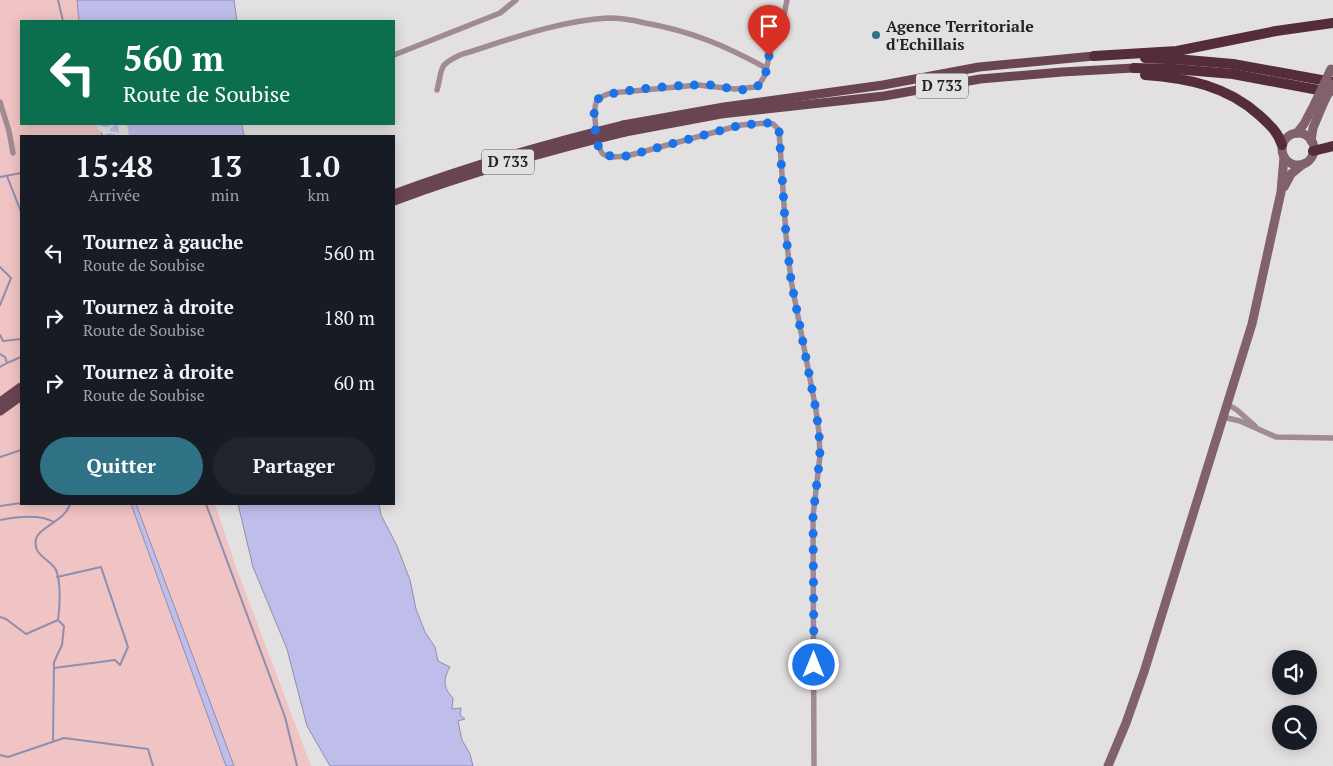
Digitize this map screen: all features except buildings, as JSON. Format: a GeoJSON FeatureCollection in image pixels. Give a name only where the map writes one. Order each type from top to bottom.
{"type":"FeatureCollection","features":[{"type":"Feature","properties":{"kind":"highway"},"geometry":{"type":"LineString","coordinates":[[1094,56],[1177,51],[1283,30],[1333,23]]}},
{"type":"Feature","properties":{"kind":"highway","name":"D 733"},"geometry":{"type":"LineString","coordinates":[[1094,56],[1210,62],[1266,70],[1333,83]]}},
{"type":"Feature","properties":{"kind":"highway"},"geometry":{"type":"LineString","coordinates":[[1134,68],[1139,74],[1186,79],[1232,95],[1249,106],[1274,129],[1282,145]]}},
{"type":"Feature","properties":{"kind":"highway","name":"D 733"},"geometry":{"type":"LineString","coordinates":[[1134,68],[1233,74],[1333,93]]}},
{"type":"Feature","properties":{"kind":"highway"},"geometry":{"type":"LineString","coordinates":[[1312,146],[1333,146]]}},
{"type":"Feature","properties":{"kind":"main road","name":"D 733"},"geometry":{"type":"LineString","coordinates":[[395,194],[462,169],[556,141],[724,107],[883,85],[979,67],[1094,56]]}},
{"type":"Feature","properties":{"kind":"main road"},"geometry":{"type":"LineString","coordinates":[[1281,192],[1291,174],[1309,160],[1313,128],[1332,67]]}},
{"type":"Feature","properties":{"kind":"main road","name":"D 733"},"geometry":{"type":"LineString","coordinates":[[395,201],[498,165],[624,128],[721,114],[884,96],[980,79],[1134,68]]}},
{"type":"Feature","properties":{"kind":"main road"},"geometry":{"type":"LineString","coordinates":[[1297,133],[1333,83]]}},
{"type":"Feature","properties":{"kind":"main road"},"geometry":{"type":"LineString","coordinates":[[1108,766],[1144,672],[1242,359],[1256,306],[1281,192],[1284,157],[1282,145],[1287,137],[1297,133],[1304,134],[1312,146]]}},
{"type":"Feature","properties":{"kind":"main road"},"geometry":{"type":"LineString","coordinates":[[1284,157],[1292,164],[1303,164]]}},
{"type":"Feature","properties":{"kind":"main road"},"geometry":{"type":"LineString","coordinates":[[0,402],[20,388]]}},
{"type":"Feature","properties":{"kind":"main road"},"geometry":{"type":"LineString","coordinates":[[0,411],[20,397]]}},
{"type":"Feature","properties":{"kind":"street"},"geometry":{"type":"LineString","coordinates":[[395,55],[500,13],[516,0]]}},
{"type":"Feature","properties":{"kind":"street"},"geometry":{"type":"LineString","coordinates":[[787,1],[783,20],[771,48],[759,85],[752,88],[736,89],[698,85],[637,90],[603,96],[596,101],[594,109],[599,146],[602,153],[609,157],[627,156],[741,125],[769,123],[776,126],[781,136],[785,227],[791,280],[819,433],[819,465],[813,516],[814,766]]}},
{"type":"Feature","properties":{"kind":"street"},"geometry":{"type":"LineString","coordinates":[[437,90],[440,70],[448,61],[460,55],[548,28],[579,21],[607,18],[620,18],[684,30],[737,52],[766,68]]}},
{"type":"Feature","properties":{"kind":"street"},"geometry":{"type":"LineString","coordinates":[[0,102],[9,131],[12,153]]}},
{"type":"Feature","properties":{"kind":"street"},"geometry":{"type":"LineString","coordinates":[[1227,404],[1237,410],[1261,431]]}},
{"type":"Feature","properties":{"kind":"street"},"geometry":{"type":"LineString","coordinates":[[1223,417],[1240,421],[1276,437],[1333,438]]}},
{"type":"Feature","properties":{"kind":"shaded area"},"geometry":{"type":"Polygon","coordinates":[[[0,0],[77,0],[79,20],[20,20],[20,125],[99,125],[102,135],[20,135],[20,505],[215,505],[236,567],[311,766],[0,766],[0,0]]]}},
{"type":"Feature","properties":{"kind":"water"},"geometry":{"type":"Polygon","coordinates":[[[77,0],[234,0],[237,20],[79,20],[77,0]]]}},
{"type":"Feature","properties":{"kind":"water"},"geometry":{"type":"Polygon","coordinates":[[[99,125],[242,125],[244,135],[102,135],[99,125]]]}},
{"type":"Feature","properties":{"kind":"water"},"geometry":{"type":"Polygon","coordinates":[[[131,505],[136,505],[234,766],[226,766],[131,505]]]}},
{"type":"Feature","properties":{"kind":"water"},"geometry":{"type":"Polygon","coordinates":[[[238,505],[379,505],[381,515],[397,546],[410,580],[416,609],[425,632],[435,647],[438,661],[450,667],[445,683],[447,691],[453,698],[452,709],[461,708],[460,715],[465,719],[458,721],[462,740],[470,754],[473,766],[330,766],[307,726],[287,649],[253,567],[238,505]]]}},
{"type":"Feature","properties":{"kind":"pier"},"geometry":{"type":"Polygon","coordinates":[[[97,125],[108,127],[114,125],[110,131],[119,133],[118,125],[127,125],[129,135],[110,133],[104,135],[98,129],[97,125]]]}},
{"type":"Feature","properties":{"kind":"waterway"},"geometry":{"type":"LineString","coordinates":[[58,0],[63,20]]}},
{"type":"Feature","properties":{"kind":"waterway"},"geometry":{"type":"LineString","coordinates":[[0,177],[20,173]]}},
{"type":"Feature","properties":{"kind":"waterway"},"geometry":{"type":"LineString","coordinates":[[7,176],[20,209]]}},
{"type":"Feature","properties":{"kind":"waterway"},"geometry":{"type":"LineString","coordinates":[[0,267],[11,278],[0,305]]}},
{"type":"Feature","properties":{"kind":"waterway"},"geometry":{"type":"LineString","coordinates":[[0,335],[3,341],[20,339]]}},
{"type":"Feature","properties":{"kind":"waterway"},"geometry":{"type":"LineString","coordinates":[[0,354],[5,357],[7,363],[0,367]]}},
{"type":"Feature","properties":{"kind":"waterway"},"geometry":{"type":"LineString","coordinates":[[7,363],[20,357]]}},
{"type":"Feature","properties":{"kind":"waterway"},"geometry":{"type":"LineString","coordinates":[[0,457],[20,450]]}},
{"type":"Feature","properties":{"kind":"waterway"},"geometry":{"type":"LineString","coordinates":[[0,506],[20,503]]}},
{"type":"Feature","properties":{"kind":"waterway"},"geometry":{"type":"LineString","coordinates":[[0,617],[6,619],[26,634],[58,620],[60,595],[58,575],[54,566],[39,553],[36,539],[42,531],[63,515],[70,505]]}},
{"type":"Feature","properties":{"kind":"waterway"},"geometry":{"type":"LineString","coordinates":[[206,505],[285,717],[297,766]]}},
{"type":"Feature","properties":{"kind":"waterway"},"geometry":{"type":"LineString","coordinates":[[0,520],[35,517],[54,522]]}},
{"type":"Feature","properties":{"kind":"waterway"},"geometry":{"type":"LineString","coordinates":[[54,668],[115,660],[120,665],[128,647],[101,567],[57,577]]}},
{"type":"Feature","properties":{"kind":"waterway"},"geometry":{"type":"LineString","coordinates":[[53,741],[54,662],[62,645],[64,626],[58,620]]}},
{"type":"Feature","properties":{"kind":"waterway"},"geometry":{"type":"LineString","coordinates":[[0,755],[8,757],[64,738],[148,749],[153,766]]}},
{"type":"Feature","properties":{"kind":"place","name":"Agence Territoriale d'Echillais"},"geometry":{"type":"Point","coordinates":[876,35]}},
{"type":"Feature","properties":{"kind":"route"},"geometry":{"type":"LineString","coordinates":[[769,56],[765,75],[756,87],[736,89],[698,85],[624,91],[603,96],[596,101],[594,109],[599,146],[602,153],[609,157],[627,156],[741,125],[769,123],[776,126],[779,130],[781,136],[782,185],[791,280],[819,433],[820,456],[813,516],[814,665]]}}]}
